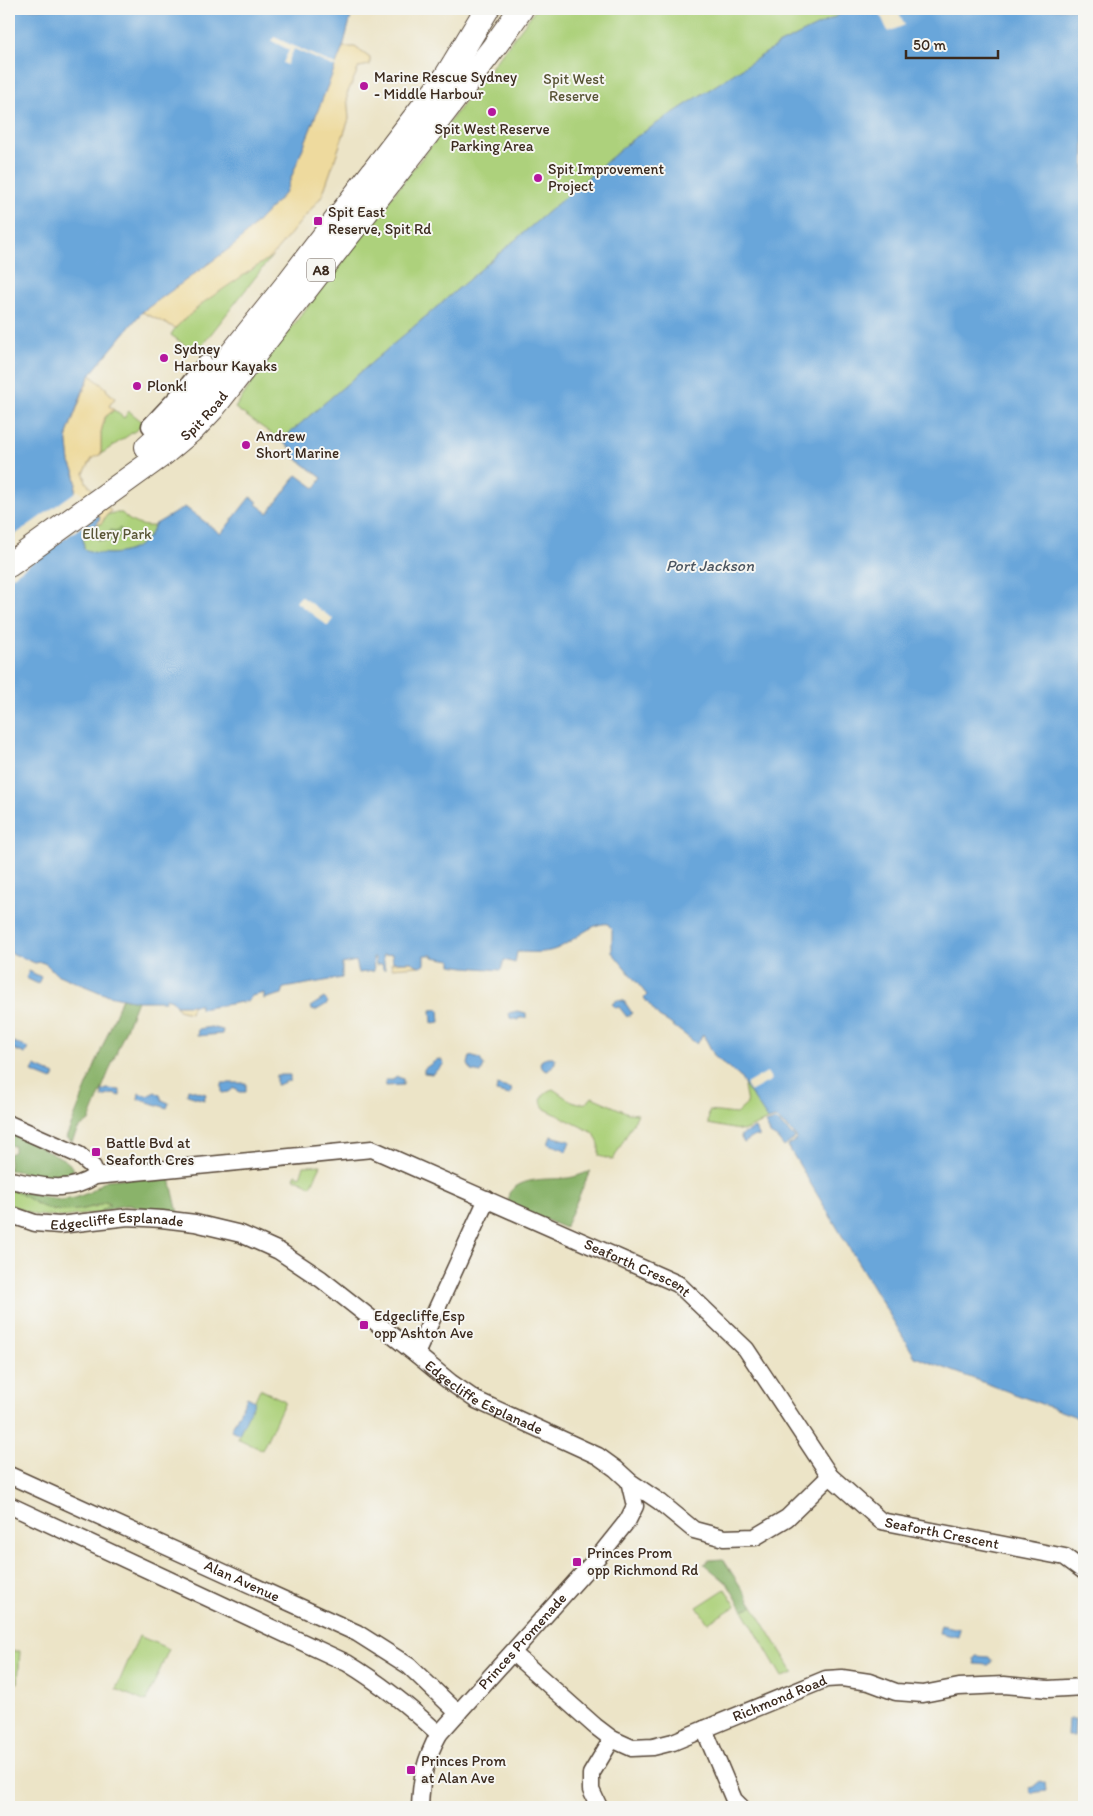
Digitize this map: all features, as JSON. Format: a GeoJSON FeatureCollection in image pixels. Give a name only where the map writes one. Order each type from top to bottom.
{"type":"FeatureCollection","features":[{"type":"Feature","properties":{"kind":"highway","name":"Spit Road"},"geometry":{"type":"LineString","coordinates":[[9,565],[104,491],[130,463],[180,417],[238,346],[446,77],[487,9]]}},
{"type":"Feature","properties":{"kind":"highway","name":"Spit Road"},"geometry":{"type":"LineString","coordinates":[[9,549],[163,454],[194,428],[212,409],[421,142],[521,9]]}},
{"type":"Feature","properties":{"kind":"street"},"geometry":{"type":"LineString","coordinates":[[150,426],[178,398],[205,364]]}},
{"type":"Feature","properties":{"kind":"street"},"geometry":{"type":"LineString","coordinates":[[9,1124],[79,1155],[94,1171]]}},
{"type":"Feature","properties":{"kind":"street","name":"Seaforth Crescent"},"geometry":{"type":"LineString","coordinates":[[9,1180],[69,1187],[83,1184],[94,1171],[372,1149],[678,1284],[746,1350],[830,1476],[881,1521],[1065,1558],[1084,1570]]}},
{"type":"Feature","properties":{"kind":"street"},"geometry":{"type":"LineString","coordinates":[[416,1354],[487,1200]]}},
{"type":"Feature","properties":{"kind":"street","name":"Edgecliffe Esplanade"},"geometry":{"type":"LineString","coordinates":[[9,1214],[35,1224],[59,1225],[128,1217],[195,1223],[241,1234],[279,1251],[301,1265],[476,1400],[598,1456],[694,1530],[724,1538],[756,1537],[787,1518],[830,1476]]}},
{"type":"Feature","properties":{"kind":"street","name":"Alan Avenue"},"geometry":{"type":"LineString","coordinates":[[9,1475],[357,1634],[409,1666],[458,1713]]}},
{"type":"Feature","properties":{"kind":"street","name":"Princes Promenade"},"geometry":{"type":"LineString","coordinates":[[420,1807],[423,1770],[430,1750],[439,1734],[604,1550],[628,1520],[635,1506],[629,1481]]}},
{"type":"Feature","properties":{"kind":"street","name":"Alan Avenue"},"geometry":{"type":"LineString","coordinates":[[9,1505],[347,1663],[373,1679],[412,1708],[439,1734]]}},
{"type":"Feature","properties":{"kind":"street","name":"Richmond Road"},"geometry":{"type":"LineString","coordinates":[[513,1653],[595,1726],[612,1739],[632,1748],[653,1747],[673,1742],[826,1679],[842,1678],[869,1682],[896,1692],[923,1694],[959,1687],[1004,1685],[1048,1689],[1084,1688]]}},
{"type":"Feature","properties":{"kind":"street"},"geometry":{"type":"LineString","coordinates":[[704,1728],[734,1800],[741,1807]]}},
{"type":"Feature","properties":{"kind":"street"},"geometry":{"type":"LineString","coordinates":[[600,1807],[591,1790],[591,1774],[600,1756],[612,1739]]}},
{"type":"Feature","properties":{"kind":"green space","name":"Spit West Reserve"},"geometry":{"type":"Polygon","coordinates":[[[536,9],[851,9],[778,45],[633,139],[286,436],[279,439],[235,408],[269,357],[536,9]]]}},
{"type":"Feature","properties":{"kind":"green space"},"geometry":{"type":"Polygon","coordinates":[[[272,256],[196,353],[171,335],[188,314],[272,256]]]}},
{"type":"Feature","properties":{"kind":"green space"},"geometry":{"type":"Polygon","coordinates":[[[114,410],[124,418],[129,411],[145,424],[101,454],[101,432],[105,417],[114,410]]]}},
{"type":"Feature","properties":{"kind":"green space","name":"Ellery Park"},"geometry":{"type":"Polygon","coordinates":[[[122,513],[137,524],[155,526],[146,540],[125,552],[108,554],[84,549],[83,537],[90,529],[102,523],[107,515],[122,513]]]}},
{"type":"Feature","properties":{"kind":"green space"},"geometry":{"type":"Polygon","coordinates":[[[120,528],[124,533],[116,540],[111,542],[110,540],[98,540],[101,534],[108,533],[110,530],[116,531],[120,528]]]}},
{"type":"Feature","properties":{"kind":"green space"},"geometry":{"type":"Polygon","coordinates":[[[122,998],[137,1001],[89,1121],[78,1129],[72,1141],[66,1138],[122,998]]]}},
{"type":"Feature","properties":{"kind":"green space"},"geometry":{"type":"Polygon","coordinates":[[[746,1084],[768,1120],[743,1131],[708,1124],[709,1111],[736,1114],[747,1104],[744,1086],[746,1084]]]}},
{"type":"Feature","properties":{"kind":"green space"},"geometry":{"type":"Polygon","coordinates":[[[553,1089],[577,1103],[587,1103],[592,1097],[628,1113],[638,1114],[613,1160],[599,1156],[599,1144],[594,1133],[545,1109],[541,1102],[542,1097],[546,1092],[553,1089]]]}},
{"type":"Feature","properties":{"kind":"green space"},"geometry":{"type":"Polygon","coordinates":[[[9,1130],[65,1160],[73,1167],[73,1171],[68,1175],[52,1177],[9,1170],[9,1154],[14,1152],[14,1146],[9,1145],[9,1130]]]}},
{"type":"Feature","properties":{"kind":"green space"},"geometry":{"type":"Polygon","coordinates":[[[321,1165],[311,1186],[294,1178],[296,1174],[300,1176],[304,1166],[321,1165]]]}},
{"type":"Feature","properties":{"kind":"green space"},"geometry":{"type":"Polygon","coordinates":[[[590,1171],[565,1228],[511,1205],[508,1200],[509,1193],[514,1188],[528,1181],[571,1178],[590,1171]]]}},
{"type":"Feature","properties":{"kind":"green space"},"geometry":{"type":"Polygon","coordinates":[[[169,1174],[178,1213],[127,1205],[99,1213],[110,1204],[105,1202],[81,1210],[55,1210],[39,1205],[11,1189],[60,1200],[75,1198],[88,1193],[107,1180],[169,1174]]]}},
{"type":"Feature","properties":{"kind":"green space"},"geometry":{"type":"Polygon","coordinates":[[[9,1189],[70,1210],[95,1207],[105,1202],[110,1204],[99,1213],[63,1217],[35,1215],[9,1204],[9,1189]]]}},
{"type":"Feature","properties":{"kind":"green space"},"geometry":{"type":"Polygon","coordinates":[[[260,1389],[285,1401],[262,1450],[237,1438],[260,1389]]]}},
{"type":"Feature","properties":{"kind":"green space"},"geometry":{"type":"Polygon","coordinates":[[[723,1559],[753,1606],[743,1610],[727,1583],[704,1564],[709,1560],[723,1559]]]}},
{"type":"Feature","properties":{"kind":"green space"},"geometry":{"type":"Polygon","coordinates":[[[725,1589],[736,1606],[708,1623],[697,1607],[725,1589]]]}},
{"type":"Feature","properties":{"kind":"green space"},"geometry":{"type":"Polygon","coordinates":[[[753,1606],[794,1673],[782,1677],[743,1610],[753,1606]]]}},
{"type":"Feature","properties":{"kind":"green space"},"geometry":{"type":"Polygon","coordinates":[[[139,1636],[169,1649],[146,1702],[116,1689],[139,1636]]]}},
{"type":"Feature","properties":{"kind":"green space"},"geometry":{"type":"Polygon","coordinates":[[[9,1651],[20,1651],[18,1683],[9,1682],[9,1651]]]}},
{"type":"Feature","properties":{"kind":"sand"},"geometry":{"type":"Polygon","coordinates":[[[343,47],[355,47],[370,58],[370,65],[359,67],[347,94],[349,119],[322,196],[272,256],[204,302],[175,328],[142,312],[237,243],[285,193],[343,47]]]}},
{"type":"Feature","properties":{"kind":"sand"},"geometry":{"type":"Polygon","coordinates":[[[90,375],[115,398],[109,406],[114,410],[105,417],[101,432],[101,454],[92,459],[84,473],[86,482],[111,511],[102,523],[96,525],[100,517],[75,491],[76,482],[70,463],[67,434],[90,375]]]}},
{"type":"Feature","properties":{"kind":"sand"},"geometry":{"type":"Polygon","coordinates":[[[411,962],[419,966],[392,968],[391,963],[411,962]]]}},
{"type":"Feature","properties":{"kind":"sand"},"geometry":{"type":"Polygon","coordinates":[[[193,1004],[190,1013],[178,1010],[176,1005],[193,1004]]]}},
{"type":"Feature","properties":{"kind":"water","name":"Port Jackson"},"geometry":{"type":"Polygon","coordinates":[[[9,9],[353,9],[343,47],[285,193],[237,243],[142,312],[92,372],[85,385],[67,434],[70,463],[76,482],[75,491],[100,517],[98,523],[83,537],[84,549],[92,552],[116,554],[139,545],[149,536],[154,525],[185,507],[221,534],[250,497],[258,502],[256,504],[268,513],[297,475],[315,488],[322,478],[294,457],[294,451],[279,439],[286,436],[633,139],[778,45],[851,9],[1084,9],[1084,1425],[1074,1416],[915,1357],[788,1146],[797,1139],[793,1133],[776,1118],[768,1120],[739,1076],[715,1057],[703,1034],[697,1044],[659,1017],[644,998],[647,995],[612,952],[612,930],[608,924],[596,926],[551,951],[517,952],[515,963],[504,960],[501,970],[451,965],[451,960],[433,957],[433,955],[424,955],[424,965],[419,966],[411,962],[393,962],[392,954],[383,955],[385,969],[383,969],[382,964],[376,965],[375,958],[373,958],[374,971],[359,973],[356,961],[342,964],[342,978],[284,988],[282,994],[264,999],[264,993],[252,996],[248,1001],[200,1009],[200,1005],[176,1005],[172,1000],[166,998],[165,1001],[137,1001],[104,994],[56,974],[46,964],[41,962],[35,963],[9,952],[9,9]]]}},
{"type":"Feature","properties":{"kind":"water"},"geometry":{"type":"Polygon","coordinates":[[[29,971],[41,977],[38,984],[26,978],[29,971]]]}},
{"type":"Feature","properties":{"kind":"water"},"geometry":{"type":"Polygon","coordinates":[[[324,998],[328,1002],[327,1004],[315,1011],[312,1010],[310,1007],[324,998]]]}},
{"type":"Feature","properties":{"kind":"water"},"geometry":{"type":"Polygon","coordinates":[[[617,1000],[624,1001],[632,1013],[627,1017],[619,1007],[616,1008],[612,1004],[617,1000]]]}},
{"type":"Feature","properties":{"kind":"water"},"geometry":{"type":"Polygon","coordinates":[[[439,1009],[440,1022],[432,1023],[431,1010],[439,1009]]]}},
{"type":"Feature","properties":{"kind":"water"},"geometry":{"type":"Polygon","coordinates":[[[517,1011],[526,1013],[526,1018],[519,1018],[518,1020],[510,1018],[509,1013],[517,1011]]]}},
{"type":"Feature","properties":{"kind":"water"},"geometry":{"type":"Polygon","coordinates":[[[211,1027],[223,1030],[222,1034],[197,1036],[198,1029],[211,1027]]]}},
{"type":"Feature","properties":{"kind":"water"},"geometry":{"type":"Polygon","coordinates":[[[14,1042],[28,1048],[25,1054],[11,1048],[14,1042]]]}},
{"type":"Feature","properties":{"kind":"water"},"geometry":{"type":"Polygon","coordinates":[[[470,1056],[480,1059],[484,1066],[481,1073],[471,1071],[468,1064],[470,1056]]]}},
{"type":"Feature","properties":{"kind":"water"},"geometry":{"type":"Polygon","coordinates":[[[547,1057],[555,1059],[555,1063],[548,1071],[544,1070],[540,1065],[541,1061],[547,1057]]]}},
{"type":"Feature","properties":{"kind":"water"},"geometry":{"type":"Polygon","coordinates":[[[438,1059],[444,1063],[442,1066],[432,1074],[424,1073],[424,1069],[438,1059]]]}},
{"type":"Feature","properties":{"kind":"water"},"geometry":{"type":"Polygon","coordinates":[[[35,1066],[55,1075],[52,1080],[32,1072],[35,1066]]]}},
{"type":"Feature","properties":{"kind":"water"},"geometry":{"type":"Polygon","coordinates":[[[276,1075],[290,1075],[290,1081],[276,1085],[276,1075]]]}},
{"type":"Feature","properties":{"kind":"water"},"geometry":{"type":"Polygon","coordinates":[[[396,1076],[403,1079],[403,1085],[386,1086],[385,1080],[393,1080],[396,1076]]]}},
{"type":"Feature","properties":{"kind":"water"},"geometry":{"type":"Polygon","coordinates":[[[222,1083],[246,1083],[246,1092],[239,1092],[234,1088],[229,1092],[222,1093],[222,1083]]]}},
{"type":"Feature","properties":{"kind":"water"},"geometry":{"type":"Polygon","coordinates":[[[497,1085],[512,1089],[510,1095],[496,1092],[497,1085]]]}},
{"type":"Feature","properties":{"kind":"water"},"geometry":{"type":"Polygon","coordinates":[[[107,1089],[120,1090],[120,1096],[113,1094],[102,1097],[102,1091],[107,1089]]]}},
{"type":"Feature","properties":{"kind":"water"},"geometry":{"type":"Polygon","coordinates":[[[188,1089],[206,1094],[204,1100],[187,1095],[188,1089]]]}},
{"type":"Feature","properties":{"kind":"water"},"geometry":{"type":"Polygon","coordinates":[[[155,1092],[160,1095],[162,1100],[169,1103],[167,1108],[138,1099],[139,1093],[147,1096],[155,1092]]]}},
{"type":"Feature","properties":{"kind":"water"},"geometry":{"type":"Polygon","coordinates":[[[776,1120],[795,1138],[784,1147],[777,1138],[770,1134],[766,1123],[776,1120]]]}},
{"type":"Feature","properties":{"kind":"water"},"geometry":{"type":"Polygon","coordinates":[[[755,1128],[759,1137],[755,1136],[744,1143],[740,1136],[755,1128]]]}},
{"type":"Feature","properties":{"kind":"water"},"geometry":{"type":"Polygon","coordinates":[[[551,1136],[570,1141],[566,1152],[563,1149],[548,1144],[551,1136]]]}},
{"type":"Feature","properties":{"kind":"water"},"geometry":{"type":"Polygon","coordinates":[[[247,1397],[255,1401],[239,1434],[231,1430],[247,1397]]]}},
{"type":"Feature","properties":{"kind":"water"},"geometry":{"type":"Polygon","coordinates":[[[941,1625],[960,1629],[958,1637],[939,1633],[941,1625]]]}},
{"type":"Feature","properties":{"kind":"water"},"geometry":{"type":"Polygon","coordinates":[[[976,1656],[989,1657],[992,1661],[989,1665],[975,1664],[974,1658],[976,1656]]]}},
{"type":"Feature","properties":{"kind":"water"},"geometry":{"type":"Polygon","coordinates":[[[1068,1719],[1075,1719],[1074,1736],[1067,1736],[1068,1719]]]}},
{"type":"Feature","properties":{"kind":"water"},"geometry":{"type":"Polygon","coordinates":[[[1040,1781],[1045,1783],[1046,1791],[1031,1793],[1029,1788],[1040,1781]]]}},
{"type":"Feature","properties":{"kind":"pier"},"geometry":{"type":"Polygon","coordinates":[[[878,9],[897,9],[905,25],[888,32],[878,9]]]}},
{"type":"Feature","properties":{"kind":"pier"},"geometry":{"type":"Polygon","coordinates":[[[274,37],[338,66],[337,68],[294,49],[287,65],[283,63],[289,50],[272,41],[274,37]]]}},
{"type":"Feature","properties":{"kind":"pier"},"geometry":{"type":"Polygon","coordinates":[[[78,490],[99,514],[9,579],[9,539],[78,490]]]}},
{"type":"Feature","properties":{"kind":"pier"},"geometry":{"type":"Polygon","coordinates":[[[301,596],[333,619],[328,626],[296,602],[301,596]]]}},
{"type":"Feature","properties":{"kind":"pier"},"geometry":{"type":"Polygon","coordinates":[[[767,1072],[772,1080],[750,1092],[746,1084],[767,1072]]]}},
{"type":"Feature","properties":{"kind":"place","name":"Marine Rescue Sydney - Middle Harbour"},"geometry":{"type":"Point","coordinates":[364,86]}},
{"type":"Feature","properties":{"kind":"place","name":"Spit West Reserve Parking Area"},"geometry":{"type":"Point","coordinates":[492,112]}},
{"type":"Feature","properties":{"kind":"place","name":"Spit Improvement Project"},"geometry":{"type":"Point","coordinates":[538,178]}},
{"type":"Feature","properties":{"kind":"place","name":"Spit East Reserve, Spit Rd"},"geometry":{"type":"Point","coordinates":[318,221]}},
{"type":"Feature","properties":{"kind":"place","name":"Sydney Harbour Kayaks"},"geometry":{"type":"Point","coordinates":[164,358]}},
{"type":"Feature","properties":{"kind":"place","name":"Plonk!"},"geometry":{"type":"Point","coordinates":[137,386]}},
{"type":"Feature","properties":{"kind":"place","name":"Andrew Short Marine"},"geometry":{"type":"Point","coordinates":[246,445]}},
{"type":"Feature","properties":{"kind":"place","name":"Battle Bvd at Seaforth Cres"},"geometry":{"type":"Point","coordinates":[96,1152]}},
{"type":"Feature","properties":{"kind":"place","name":"Edgecliffe Esp opp Ashton Ave"},"geometry":{"type":"Point","coordinates":[364,1325]}},
{"type":"Feature","properties":{"kind":"place","name":"Princes Prom opp Richmond Rd"},"geometry":{"type":"Point","coordinates":[577,1562]}},
{"type":"Feature","properties":{"kind":"place","name":"Princes Prom at Alan Ave"},"geometry":{"type":"Point","coordinates":[411,1770]}}]}
